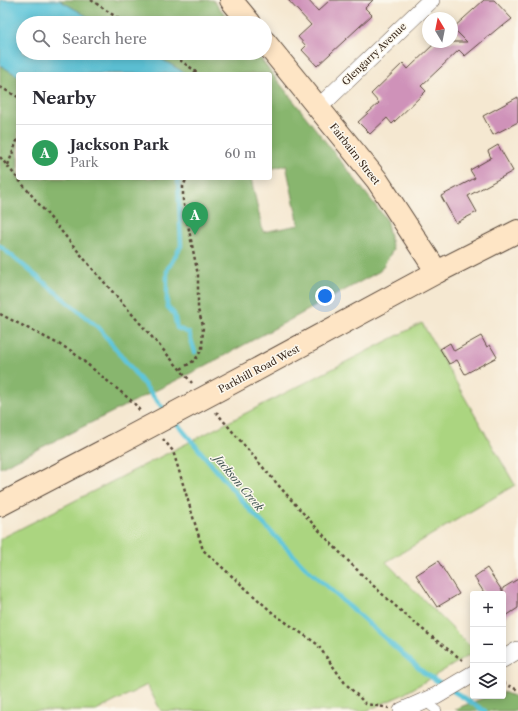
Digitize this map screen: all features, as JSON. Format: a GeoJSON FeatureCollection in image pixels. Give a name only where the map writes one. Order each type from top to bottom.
{"type":"FeatureCollection","features":[{"type":"Feature","properties":{"kind":"main road"},"geometry":{"type":"LineString","coordinates":[[232,0],[245,16]]}},
{"type":"Feature","properties":{"kind":"main road","name":"Fairbairn Street"},"geometry":{"type":"LineString","coordinates":[[272,51],[377,180],[437,272]]}},
{"type":"Feature","properties":{"kind":"main road","name":"Parkhill Road West"},"geometry":{"type":"LineString","coordinates":[[0,504],[113,446],[437,272],[518,231]]}},
{"type":"Feature","properties":{"kind":"street","name":"Glengarry Avenue"},"geometry":{"type":"LineString","coordinates":[[318,108],[431,0]]}},
{"type":"Feature","properties":{"kind":"street"},"geometry":{"type":"LineString","coordinates":[[506,657],[518,650]]}},
{"type":"Feature","properties":{"kind":"street"},"geometry":{"type":"LineString","coordinates":[[403,711],[433,703],[470,672]]}},
{"type":"Feature","properties":{"kind":"path"},"geometry":{"type":"LineString","coordinates":[[91,0],[115,16]]}},
{"type":"Feature","properties":{"kind":"path"},"geometry":{"type":"LineString","coordinates":[[180,60],[196,72]]}},
{"type":"Feature","properties":{"kind":"path"},"geometry":{"type":"LineString","coordinates":[[0,87],[16,96]]}},
{"type":"Feature","properties":{"kind":"path"},"geometry":{"type":"LineString","coordinates":[[8,165],[16,143]]}},
{"type":"Feature","properties":{"kind":"path"},"geometry":{"type":"LineString","coordinates":[[0,157],[16,175]]}},
{"type":"Feature","properties":{"kind":"path"},"geometry":{"type":"LineString","coordinates":[[20,180],[91,267],[181,369],[195,387]]}},
{"type":"Feature","properties":{"kind":"path"},"geometry":{"type":"LineString","coordinates":[[181,369],[195,360],[202,349],[203,326],[198,310],[198,275],[182,200],[183,186],[186,180]]}},
{"type":"Feature","properties":{"kind":"path"},"geometry":{"type":"LineString","coordinates":[[0,314],[70,350],[133,402],[143,414]]}},
{"type":"Feature","properties":{"kind":"path"},"geometry":{"type":"LineString","coordinates":[[215,411],[304,514],[348,562],[389,601],[450,651],[470,672]]}},
{"type":"Feature","properties":{"kind":"path"},"geometry":{"type":"LineString","coordinates":[[158,433],[173,451],[203,550],[274,614],[317,644],[345,683],[366,704],[403,711]]}},
{"type":"Feature","properties":{"kind":"path"},"geometry":{"type":"LineString","coordinates":[[506,684],[518,690]]}},
{"type":"Feature","properties":{"kind":"green space"},"geometry":{"type":"Polygon","coordinates":[[[59,0],[213,0],[226,16],[87,16],[59,0]]]}},
{"type":"Feature","properties":{"kind":"green space"},"geometry":{"type":"Polygon","coordinates":[[[163,60],[261,60],[271,72],[184,72],[163,60]]]}},
{"type":"Feature","properties":{"kind":"green space"},"geometry":{"type":"Polygon","coordinates":[[[0,65],[16,75],[16,180],[251,180],[263,232],[299,225],[286,165],[272,168],[272,73],[386,219],[393,250],[380,271],[205,366],[0,468],[0,65]]]}},
{"type":"Feature","properties":{"kind":"green space"},"geometry":{"type":"Polygon","coordinates":[[[422,323],[515,485],[386,562],[470,646],[470,655],[402,695],[366,711],[161,711],[147,685],[96,711],[0,711],[0,539],[422,323]]]}},
{"type":"Feature","properties":{"kind":"green space"},"geometry":{"type":"Polygon","coordinates":[[[506,693],[518,698],[518,711],[459,711],[455,709],[481,699],[506,699],[506,693]]]}},
{"type":"Feature","properties":{"kind":"water"},"geometry":{"type":"Polygon","coordinates":[[[0,0],[59,0],[87,16],[16,16],[16,60],[163,60],[184,72],[16,72],[16,75],[0,65],[0,0]]]}},
{"type":"Feature","properties":{"kind":"building"},"geometry":{"type":"Polygon","coordinates":[[[288,0],[308,0],[318,11],[330,0],[373,0],[365,8],[372,15],[317,66],[302,50],[306,46],[298,37],[311,25],[288,0]]]}},
{"type":"Feature","properties":{"kind":"building"},"geometry":{"type":"Polygon","coordinates":[[[484,0],[494,0],[512,19],[503,26],[502,25],[465,56],[459,50],[421,86],[426,91],[392,124],[387,118],[370,134],[358,122],[379,103],[371,94],[403,63],[408,69],[430,48],[458,48],[458,42],[467,42],[458,33],[458,23],[484,0]]]}},
{"type":"Feature","properties":{"kind":"building"},"geometry":{"type":"Polygon","coordinates":[[[518,97],[518,122],[493,135],[483,116],[518,97]]]}},
{"type":"Feature","properties":{"kind":"building"},"geometry":{"type":"Polygon","coordinates":[[[498,145],[513,171],[468,196],[477,212],[456,223],[441,196],[475,178],[470,170],[491,158],[488,151],[498,145]]]}},
{"type":"Feature","properties":{"kind":"building"},"geometry":{"type":"Polygon","coordinates":[[[481,336],[487,347],[490,345],[497,357],[465,374],[457,360],[449,364],[440,349],[450,343],[454,351],[481,336]]]}},
{"type":"Feature","properties":{"kind":"building"},"geometry":{"type":"Polygon","coordinates":[[[438,561],[459,594],[437,607],[416,575],[438,561]]]}},
{"type":"Feature","properties":{"kind":"building"},"geometry":{"type":"Polygon","coordinates":[[[487,568],[502,591],[483,591],[474,577],[487,568]]]}},
{"type":"Feature","properties":{"kind":"building"},"geometry":{"type":"Polygon","coordinates":[[[518,579],[518,608],[506,616],[506,591],[503,591],[503,588],[518,579]]]}},
{"type":"Feature","properties":{"kind":"waterway"},"geometry":{"type":"LineString","coordinates":[[178,180],[181,246],[167,270],[167,306],[174,314],[177,328],[189,333],[195,352]]}},
{"type":"Feature","properties":{"kind":"waterway","name":"Jackson Creek"},"geometry":{"type":"LineString","coordinates":[[0,246],[99,328],[166,412]]}},
{"type":"Feature","properties":{"kind":"waterway","name":"Jackson Creek"},"geometry":{"type":"LineString","coordinates":[[174,420],[249,509],[305,567],[423,672],[445,686]]}},
{"type":"Feature","properties":{"kind":"waterway","name":"Jackson Creek"},"geometry":{"type":"LineString","coordinates":[[453,691],[485,711]]}},
{"type":"Feature","properties":{"kind":"place","name":"Jackson Park"},"geometry":{"type":"Point","coordinates":[195,235]}}]}
